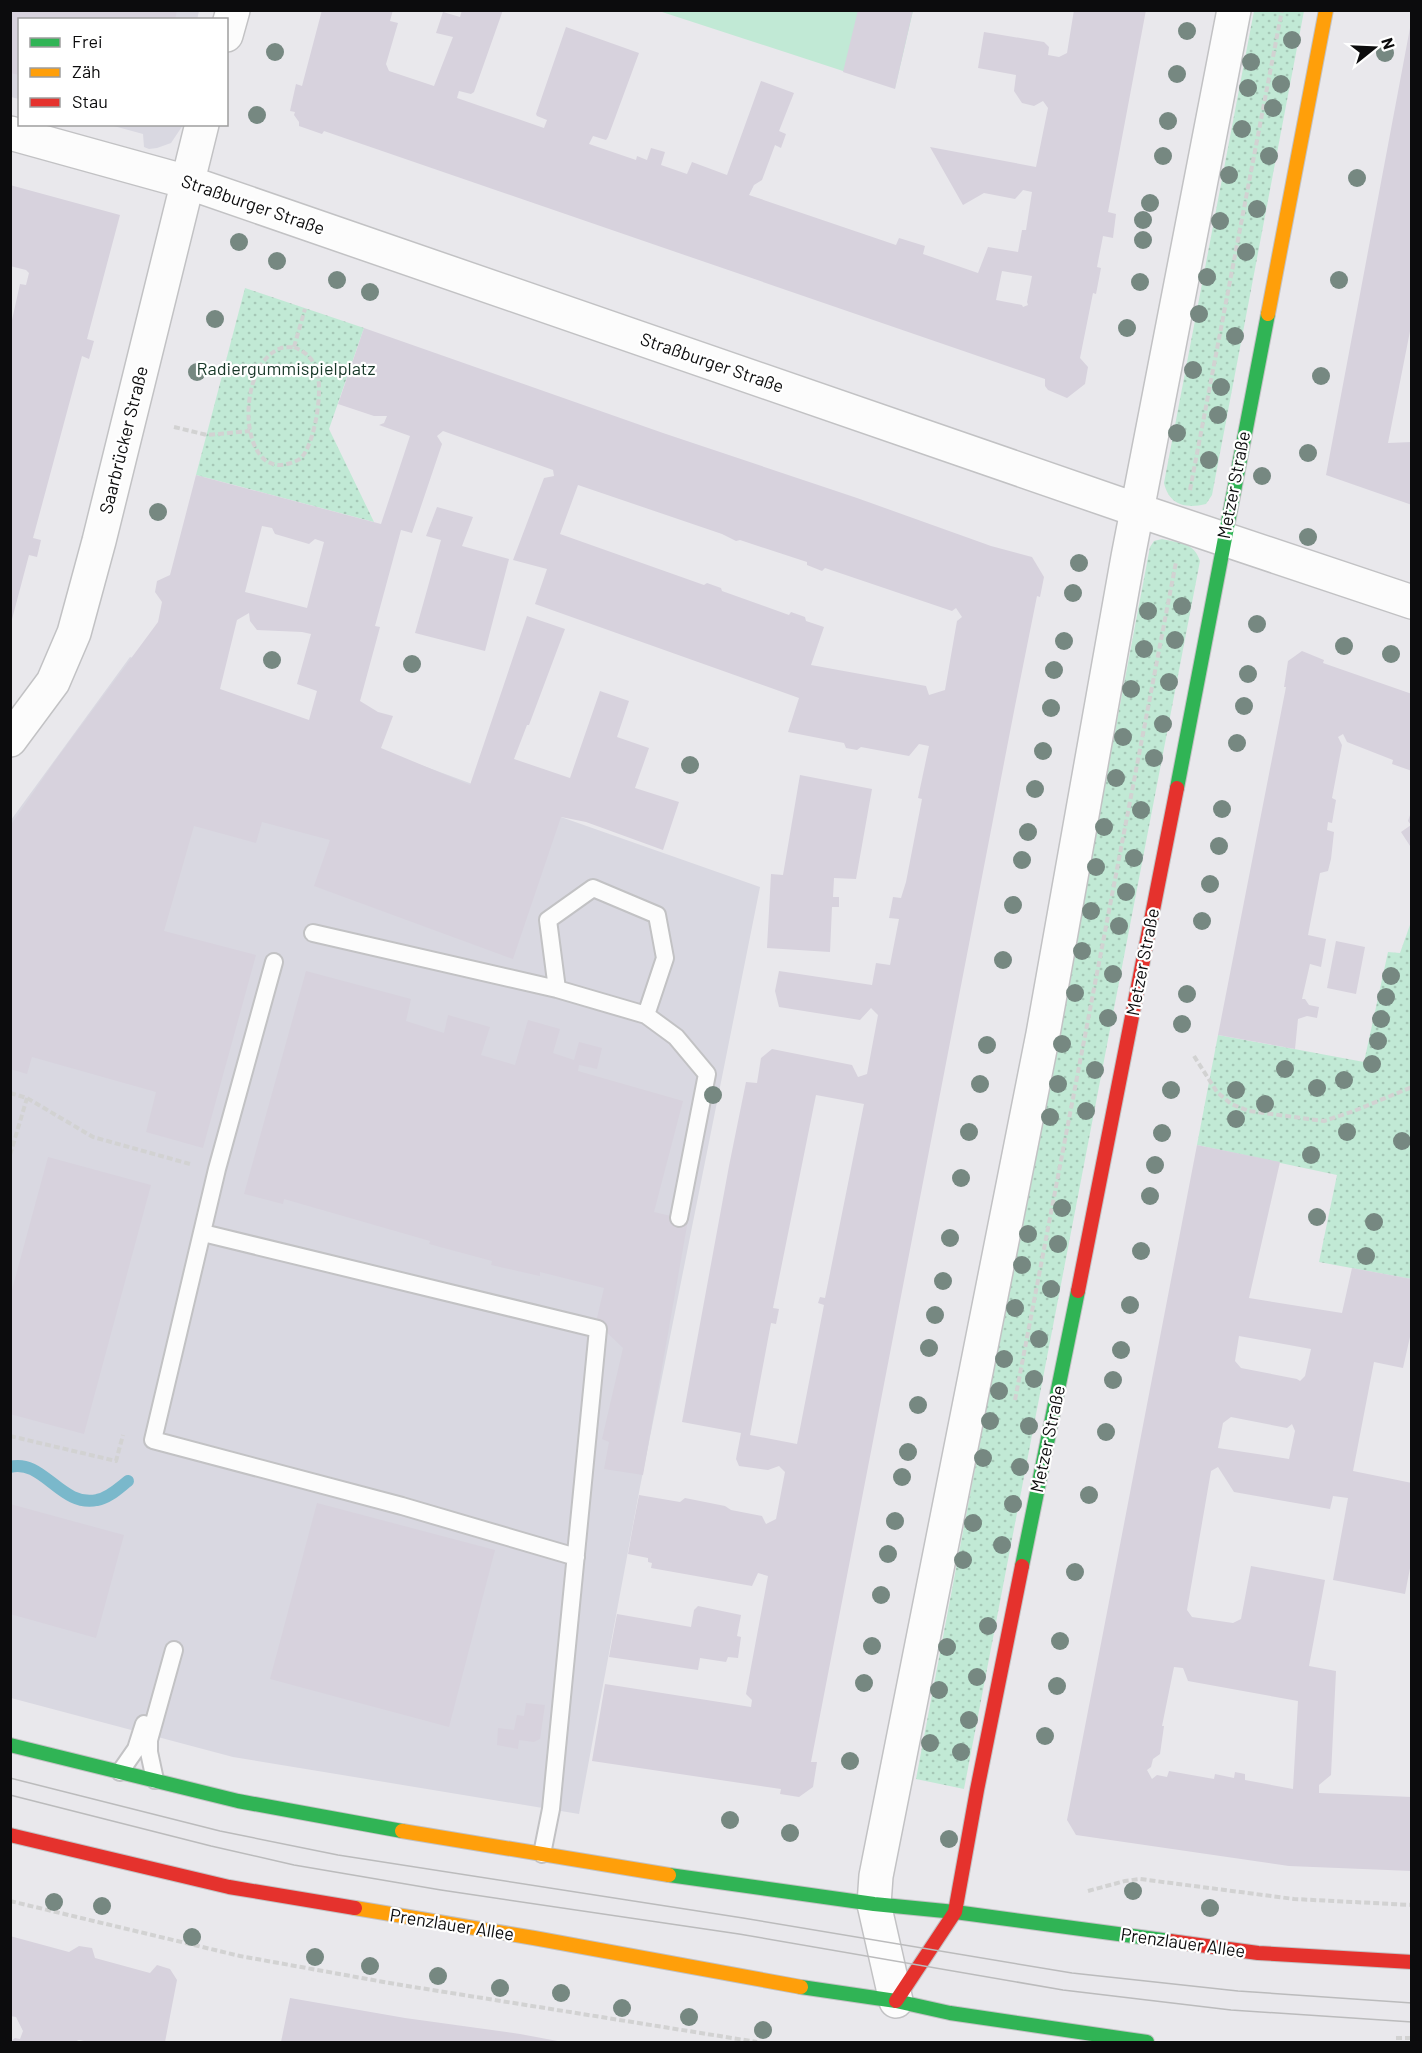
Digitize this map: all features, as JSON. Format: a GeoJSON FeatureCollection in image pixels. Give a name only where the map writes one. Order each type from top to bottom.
{"type":"FeatureCollection","features":[{"type":"Feature","properties":{"kind":"main road","name":"Metzer Straße"},"geometry":{"type":"LineString","coordinates":[[955,1912],[976,1790],[1129,1036],[1326,10]]}},
{"type":"Feature","properties":{"kind":"main road","name":"Prenzlauer Allee"},"geometry":{"type":"LineString","coordinates":[[10,1745],[238,1801],[335,1820],[542,1854],[874,1904],[955,1912],[1258,1953],[1412,1962]]}},
{"type":"Feature","properties":{"kind":"main road","name":"Prenzlauer Allee"},"geometry":{"type":"LineString","coordinates":[[10,1835],[229,1887],[524,1936],[810,1989],[896,2001],[950,2013],[1147,2043]]}},
{"type":"Feature","properties":{"kind":"main road"},"geometry":{"type":"LineString","coordinates":[[896,2001],[955,1912]]}},
{"type":"Feature","properties":{"kind":"street"},"geometry":{"type":"LineString","coordinates":[[228,28],[233,10]]}},
{"type":"Feature","properties":{"kind":"street"},"geometry":{"type":"LineString","coordinates":[[896,2001],[874,1904],[876,1876],[1043,1034],[1137,510],[1234,10]]}},
{"type":"Feature","properties":{"kind":"street","name":"Saarbrücker Straße"},"geometry":{"type":"LineString","coordinates":[[10,740],[53,682],[74,633],[99,541],[201,126]]}},
{"type":"Feature","properties":{"kind":"street","name":"Straßburger Straße"},"geometry":{"type":"LineString","coordinates":[[10,133],[187,182],[1137,510],[1412,602]]}},
{"type":"Feature","properties":{"kind":"lane"},"geometry":{"type":"LineString","coordinates":[[556,989],[548,920],[593,888],[657,915],[665,958],[646,1015]]}},
{"type":"Feature","properties":{"kind":"lane"},"geometry":{"type":"LineString","coordinates":[[313,933],[556,989],[646,1015],[676,1037],[707,1074],[679,1218]]}},
{"type":"Feature","properties":{"kind":"lane"},"geometry":{"type":"LineString","coordinates":[[274,962],[217,1169],[153,1440],[391,1503],[576,1557]]}},
{"type":"Feature","properties":{"kind":"lane"},"geometry":{"type":"LineString","coordinates":[[202,1233],[598,1329],[551,1809],[542,1854]]}},
{"type":"Feature","properties":{"kind":"lane"},"geometry":{"type":"LineString","coordinates":[[120,1772],[136,1749],[170,1649],[149,1740],[155,1780]]}},
{"type":"Feature","properties":{"kind":"path"},"geometry":{"type":"LineString","coordinates":[[1015,1402],[1282,10]]}},
{"type":"Feature","properties":{"kind":"path"},"geometry":{"type":"LineString","coordinates":[[294,347],[305,309]]}},
{"type":"Feature","properties":{"kind":"path"},"geometry":{"type":"LineString","coordinates":[[294,347],[307,353],[317,369],[320,386],[310,442],[300,458],[289,464],[278,465],[265,460],[250,431],[248,405],[250,388],[256,370],[267,358],[280,348],[294,347]]}},
{"type":"Feature","properties":{"kind":"path"},"geometry":{"type":"LineString","coordinates":[[174,426],[207,435],[250,431]]}},
{"type":"Feature","properties":{"kind":"path"},"geometry":{"type":"LineString","coordinates":[[1194,1056],[1217,1092],[1231,1104],[1249,1111],[1324,1121],[1412,1087]]}},
{"type":"Feature","properties":{"kind":"path"},"geometry":{"type":"LineString","coordinates":[[10,1093],[27,1098],[93,1137],[217,1169]]}},
{"type":"Feature","properties":{"kind":"path"},"geometry":{"type":"LineString","coordinates":[[10,1155],[27,1098]]}},
{"type":"Feature","properties":{"kind":"path"},"geometry":{"type":"LineString","coordinates":[[10,1436],[116,1461],[125,1427]]}},
{"type":"Feature","properties":{"kind":"path"},"geometry":{"type":"LineString","coordinates":[[1078,1894],[1140,1879],[1294,1899],[1412,1905]]}},
{"type":"Feature","properties":{"kind":"path"},"geometry":{"type":"LineString","coordinates":[[10,1901],[240,1956],[395,1984],[757,2043]]}},
{"type":"Feature","properties":{"kind":"path"},"geometry":{"type":"LineString","coordinates":[[1396,2038],[1412,2038]]}},
{"type":"Feature","properties":{"kind":"shaded area"},"geometry":{"type":"Polygon","coordinates":[[[10,11],[199,11],[197,18],[18,18],[18,99],[11,97],[10,11]]]}},
{"type":"Feature","properties":{"kind":"shaded area"},"geometry":{"type":"Polygon","coordinates":[[[114,126],[182,126],[171,143],[157,148],[144,147],[143,134],[114,126]]]}},
{"type":"Feature","properties":{"kind":"shaded area"},"geometry":{"type":"Polygon","coordinates":[[[130,657],[561,817],[760,887],[640,1487],[579,1814],[233,1757],[11,1698],[11,820],[130,657]]]}},
{"type":"Feature","properties":{"kind":"green space"},"geometry":{"type":"Polygon","coordinates":[[[659,11],[913,11],[895,88],[659,11]]]}},
{"type":"Feature","properties":{"kind":"green space"},"geometry":{"type":"Polygon","coordinates":[[[1254,11],[1304,11],[1212,495],[1206,504],[1192,506],[1174,501],[1164,483],[1254,11]]]}},
{"type":"Feature","properties":{"kind":"green space","name":"Radiergummispielplatz"},"geometry":{"type":"Polygon","coordinates":[[[245,288],[364,328],[329,429],[374,522],[196,475],[245,288]]]}},
{"type":"Feature","properties":{"kind":"green space"},"geometry":{"type":"Polygon","coordinates":[[[1162,539],[1190,547],[1200,561],[964,1789],[916,1779],[1150,547],[1154,541],[1162,539]]]}},
{"type":"Feature","properties":{"kind":"green space"},"geometry":{"type":"Polygon","coordinates":[[[1411,922],[1411,1279],[1319,1262],[1337,1175],[1197,1145],[1218,1035],[1364,1062],[1388,952],[1400,953],[1411,922]]]}},
{"type":"Feature","properties":{"kind":"building"},"geometry":{"type":"Polygon","coordinates":[[[10,10],[177,10],[175,18],[18,18],[18,75],[10,73],[10,10]]]}},
{"type":"Feature","properties":{"kind":"building"},"geometry":{"type":"Polygon","coordinates":[[[322,10],[393,10],[390,21],[398,23],[386,64],[389,71],[434,86],[453,37],[436,33],[443,12],[460,17],[462,10],[503,10],[474,92],[471,94],[459,91],[457,98],[544,128],[547,120],[536,114],[566,27],[639,53],[608,137],[606,140],[593,136],[589,144],[636,160],[637,156],[647,160],[651,148],[665,152],[661,165],[687,174],[692,162],[727,175],[761,81],[794,93],[779,131],[786,134],[781,148],[775,145],[762,180],[754,185],[749,195],[896,245],[899,238],[925,246],[923,254],[978,273],[988,247],[1018,252],[1022,230],[1026,230],[1032,192],[1023,190],[1015,199],[984,193],[963,205],[930,147],[1036,167],[1048,108],[1043,101],[1034,106],[1022,103],[1014,91],[1016,75],[978,68],[984,32],[1044,42],[1049,47],[1048,55],[1059,57],[1067,53],[1074,10],[1146,10],[1108,212],[1116,214],[1113,238],[1103,236],[1097,267],[1101,268],[1096,294],[1093,293],[1080,358],[1088,367],[1085,384],[1067,398],[1048,390],[1045,386],[1045,379],[324,131],[322,134],[299,126],[295,112],[290,111],[296,84],[302,86],[322,10]],[[1002,271],[996,300],[1023,307],[1028,305],[1032,276],[1002,271]]]}},
{"type":"Feature","properties":{"kind":"building"},"geometry":{"type":"Polygon","coordinates":[[[858,10],[913,10],[895,89],[843,72],[858,10]]]}},
{"type":"Feature","properties":{"kind":"building"},"geometry":{"type":"Polygon","coordinates":[[[1410,28],[1412,321],[1388,443],[1412,442],[1412,505],[1326,475],[1410,28]]]}},
{"type":"Feature","properties":{"kind":"building"},"geometry":{"type":"Polygon","coordinates":[[[10,185],[120,215],[87,339],[94,341],[89,359],[82,356],[33,538],[41,540],[37,557],[29,555],[11,623],[10,329],[20,284],[26,285],[29,273],[10,266],[10,185]]]}},
{"type":"Feature","properties":{"kind":"building"},"geometry":{"type":"Polygon","coordinates":[[[364,328],[991,546],[1032,557],[1044,577],[1040,597],[1037,596],[1015,706],[811,1762],[817,1762],[813,1787],[799,1797],[780,1794],[781,1789],[592,1761],[605,1684],[751,1707],[752,1700],[746,1694],[768,1576],[758,1573],[752,1586],[651,1568],[652,1563],[648,1562],[648,1558],[628,1554],[633,1526],[639,1495],[680,1502],[685,1498],[725,1506],[731,1510],[762,1516],[766,1524],[776,1519],[785,1472],[779,1466],[768,1470],[739,1466],[736,1459],[741,1433],[682,1422],[729,1166],[746,1082],[757,1083],[761,1058],[772,1049],[852,1065],[858,1077],[867,1074],[878,1015],[871,1008],[860,1020],[779,1007],[775,991],[779,971],[872,985],[876,963],[890,965],[899,919],[889,918],[893,897],[901,898],[906,882],[922,799],[918,798],[929,746],[919,744],[909,756],[861,747],[857,750],[846,748],[844,743],[788,732],[799,698],[535,604],[547,569],[513,560],[544,478],[554,476],[553,470],[443,431],[437,436],[442,444],[412,533],[401,530],[375,626],[380,627],[360,701],[378,712],[393,716],[381,748],[470,785],[527,616],[565,629],[514,759],[570,778],[600,691],[629,701],[617,737],[649,748],[635,788],[679,802],[663,850],[586,822],[561,817],[513,959],[314,886],[330,840],[262,822],[256,843],[194,826],[164,931],[256,955],[203,1148],[146,1132],[156,1092],[32,1057],[27,1074],[10,1069],[10,826],[158,622],[162,602],[155,592],[157,581],[170,575],[196,475],[381,524],[410,436],[379,425],[384,423],[387,416],[374,416],[338,404],[364,328]],[[578,485],[560,534],[704,585],[707,583],[721,588],[722,591],[789,615],[791,612],[805,617],[806,621],[824,627],[811,665],[926,686],[929,695],[945,690],[957,621],[962,617],[956,608],[952,611],[825,568],[822,571],[807,565],[807,562],[740,540],[736,541],[722,534],[578,485]],[[262,526],[245,592],[307,608],[324,542],[315,539],[309,544],[275,534],[272,528],[262,526]],[[249,613],[237,620],[220,689],[309,720],[317,691],[297,684],[311,634],[257,630],[250,621],[249,613]],[[816,1095],[773,1308],[779,1309],[776,1324],[771,1323],[750,1435],[797,1444],[824,1305],[818,1303],[820,1297],[825,1298],[864,1104],[816,1095]]]}},
{"type":"Feature","properties":{"kind":"building"},"geometry":{"type":"Polygon","coordinates":[[[437,507],[473,517],[462,546],[509,559],[485,651],[415,633],[441,540],[426,536],[437,507]]]}},
{"type":"Feature","properties":{"kind":"building"},"geometry":{"type":"Polygon","coordinates":[[[1302,651],[1324,660],[1323,663],[1412,694],[1412,771],[1392,764],[1393,760],[1347,742],[1343,734],[1338,737],[1342,745],[1332,798],[1336,800],[1332,823],[1328,822],[1327,830],[1334,832],[1331,859],[1328,871],[1320,873],[1308,935],[1326,939],[1321,967],[1310,964],[1302,999],[1305,999],[1309,1005],[1319,1007],[1317,1018],[1307,1016],[1298,1019],[1295,1049],[1218,1035],[1286,687],[1284,687],[1288,661],[1302,651]]]}},
{"type":"Feature","properties":{"kind":"building"},"geometry":{"type":"Polygon","coordinates":[[[800,775],[872,789],[856,879],[834,878],[833,897],[839,897],[839,907],[832,907],[830,952],[767,948],[771,874],[783,875],[800,775]]]}},
{"type":"Feature","properties":{"kind":"building"},"geometry":{"type":"Polygon","coordinates":[[[1411,812],[1412,849],[1401,832],[1411,825],[1408,821],[1411,812]]]}},
{"type":"Feature","properties":{"kind":"building"},"geometry":{"type":"Polygon","coordinates":[[[1336,941],[1365,947],[1356,994],[1327,988],[1336,941]]]}},
{"type":"Feature","properties":{"kind":"building"},"geometry":{"type":"Polygon","coordinates":[[[306,971],[411,999],[406,1021],[444,1033],[448,1015],[490,1027],[481,1055],[515,1065],[528,1020],[560,1029],[553,1053],[574,1060],[579,1042],[602,1048],[597,1069],[579,1065],[578,1071],[683,1101],[654,1212],[688,1220],[643,1475],[604,1469],[609,1442],[602,1439],[623,1348],[596,1322],[604,1288],[540,1272],[540,1276],[491,1265],[492,1261],[429,1244],[430,1241],[284,1199],[283,1204],[244,1194],[306,971]]]}},
{"type":"Feature","properties":{"kind":"building"},"geometry":{"type":"Polygon","coordinates":[[[1197,1145],[1280,1162],[1249,1298],[1342,1313],[1352,1268],[1412,1279],[1412,1328],[1403,1368],[1374,1362],[1353,1471],[1412,1483],[1412,1558],[1405,1594],[1333,1580],[1348,1498],[1333,1496],[1330,1509],[1234,1492],[1218,1467],[1211,1471],[1187,1610],[1192,1617],[1233,1623],[1241,1619],[1251,1566],[1325,1580],[1309,1666],[1336,1671],[1331,1775],[1319,1785],[1319,1793],[1412,1797],[1412,1871],[1289,1866],[1076,1835],[1067,1820],[1197,1145]],[[1239,1336],[1235,1361],[1241,1368],[1300,1381],[1305,1376],[1311,1349],[1239,1336]],[[1231,1417],[1223,1423],[1218,1448],[1289,1459],[1295,1431],[1292,1424],[1287,1428],[1231,1417]],[[1174,1667],[1162,1726],[1164,1726],[1160,1754],[1153,1759],[1151,1767],[1147,1770],[1152,1779],[1157,1775],[1167,1777],[1169,1771],[1214,1779],[1215,1774],[1234,1778],[1235,1772],[1245,1774],[1245,1780],[1293,1789],[1298,1701],[1188,1681],[1183,1668],[1174,1667]]]}},
{"type":"Feature","properties":{"kind":"building"},"geometry":{"type":"Polygon","coordinates":[[[48,1157],[151,1185],[84,1434],[10,1414],[10,1297],[48,1157]]]}},
{"type":"Feature","properties":{"kind":"building"},"geometry":{"type":"Polygon","coordinates":[[[317,1503],[495,1550],[449,1727],[270,1679],[317,1503]]]}},
{"type":"Feature","properties":{"kind":"building"},"geometry":{"type":"Polygon","coordinates":[[[10,1504],[124,1535],[96,1638],[10,1614],[10,1504]]]}},
{"type":"Feature","properties":{"kind":"building"},"geometry":{"type":"Polygon","coordinates":[[[698,1606],[741,1615],[737,1636],[741,1637],[738,1658],[728,1657],[726,1662],[700,1658],[698,1670],[609,1657],[617,1614],[691,1627],[694,1610],[698,1606]]]}},
{"type":"Feature","properties":{"kind":"building"},"geometry":{"type":"Polygon","coordinates":[[[526,1703],[545,1705],[540,1739],[534,1742],[519,1740],[518,1749],[497,1745],[498,1728],[514,1730],[517,1715],[524,1716],[526,1703]]]}},
{"type":"Feature","properties":{"kind":"building"},"geometry":{"type":"Polygon","coordinates":[[[10,1936],[69,1952],[79,1946],[92,1948],[95,1958],[150,1973],[157,1965],[170,1969],[177,1980],[165,2042],[79,2040],[74,2042],[10,2042],[15,2038],[20,2039],[23,2031],[16,2017],[10,2016],[10,1936]]]}},
{"type":"Feature","properties":{"kind":"building"},"geometry":{"type":"Polygon","coordinates":[[[290,1998],[405,2018],[563,2042],[281,2042],[290,1998]]]}},
{"type":"Feature","properties":{"kind":"waterway"},"geometry":{"type":"LineString","coordinates":[[10,1467],[22,1466],[32,1469],[62,1491],[84,1501],[106,1497],[128,1481]]}},
{"type":"Feature","properties":{"kind":"tram line"},"geometry":{"type":"LineString","coordinates":[[10,1778],[220,1831],[338,1855],[743,1918],[1072,1973],[1238,1991],[1412,2003]]}},
{"type":"Feature","properties":{"kind":"tram line"},"geometry":{"type":"LineString","coordinates":[[10,1795],[294,1865],[441,1890],[739,1934],[1063,1990],[1231,2010],[1412,2022]]}},
{"type":"Feature","properties":{"kind":"traffic: fast"},"geometry":{"type":"LineString","coordinates":[[1177,788],[1268,314]]}},
{"type":"Feature","properties":{"kind":"traffic: fast"},"geometry":{"type":"LineString","coordinates":[[1022,1566],[1078,1291]]}},
{"type":"Feature","properties":{"kind":"traffic: fast"},"geometry":{"type":"LineString","coordinates":[[10,1745],[238,1801],[402,1831]]}},
{"type":"Feature","properties":{"kind":"traffic: fast"},"geometry":{"type":"LineString","coordinates":[[669,1875],[874,1904],[955,1912],[1170,1941]]}},
{"type":"Feature","properties":{"kind":"traffic: fast"},"geometry":{"type":"LineString","coordinates":[[801,1987],[896,2001],[950,2013],[1147,2042]]}},
{"type":"Feature","properties":{"kind":"traffic: slow"},"geometry":{"type":"LineString","coordinates":[[1268,314],[1326,10]]}},
{"type":"Feature","properties":{"kind":"traffic: slow"},"geometry":{"type":"LineString","coordinates":[[402,1831],[669,1875]]}},
{"type":"Feature","properties":{"kind":"traffic: slow"},"geometry":{"type":"LineString","coordinates":[[355,1908],[801,1987]]}},
{"type":"Feature","properties":{"kind":"traffic: jam"},"geometry":{"type":"LineString","coordinates":[[1078,1291],[1177,788]]}},
{"type":"Feature","properties":{"kind":"traffic: jam"},"geometry":{"type":"LineString","coordinates":[[896,2001],[955,1912],[1022,1566]]}},
{"type":"Feature","properties":{"kind":"traffic: jam"},"geometry":{"type":"LineString","coordinates":[[10,1835],[229,1887],[355,1908]]}},
{"type":"Feature","properties":{"kind":"traffic: jam"},"geometry":{"type":"LineString","coordinates":[[1170,1941],[1258,1953],[1412,1962]]}}]}
